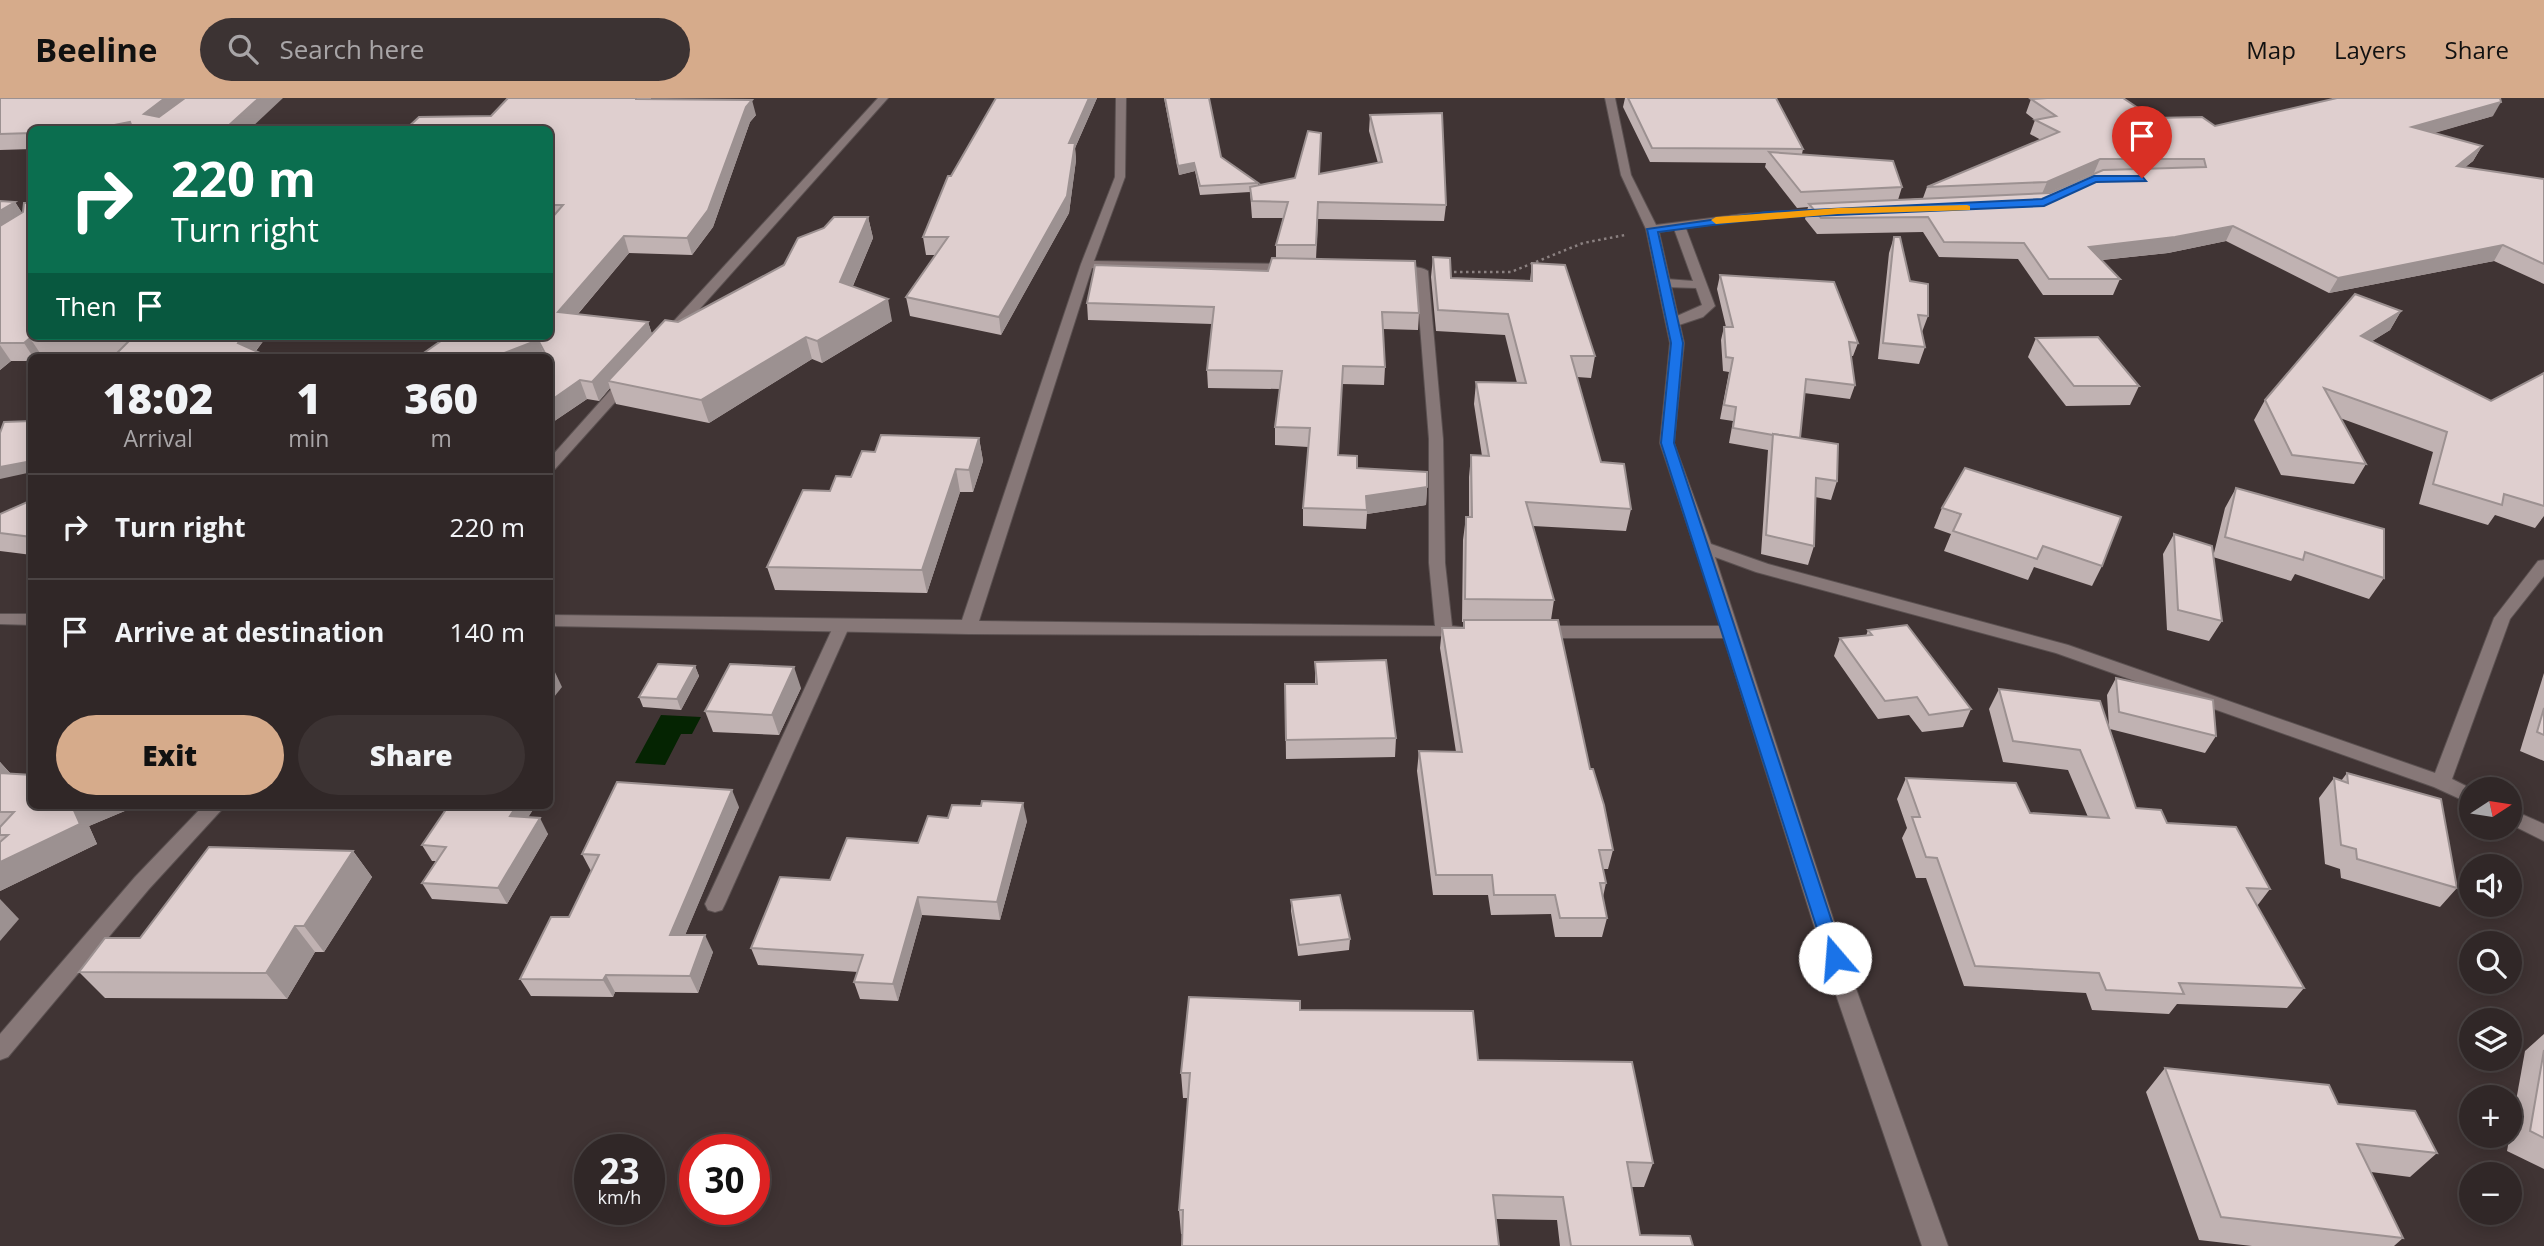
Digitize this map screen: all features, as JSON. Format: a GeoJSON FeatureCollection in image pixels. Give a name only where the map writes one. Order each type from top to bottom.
{"type":"FeatureCollection","features":[{"type":"Feature","properties":{"kind":"street"},"geometry":{"type":"LineString","coordinates":[[660,344],[883,98]]}},
{"type":"Feature","properties":{"kind":"street"},"geometry":{"type":"LineString","coordinates":[[968,628],[1087,264],[1120,177],[1121,98]]}},
{"type":"Feature","properties":{"kind":"street"},"geometry":{"type":"LineString","coordinates":[[1610,98],[1626,175],[1652,229],[1666,283],[1677,343],[1667,443],[1704,547],[1843,983],[1935,1246]]}},
{"type":"Feature","properties":{"kind":"street"},"geometry":{"type":"LineString","coordinates":[[1652,229],[1767,215],[1846,211]]}},
{"type":"Feature","properties":{"kind":"street"},"geometry":{"type":"LineString","coordinates":[[1673,323],[1698,314],[1709,306],[1679,226]]}},
{"type":"Feature","properties":{"kind":"street"},"geometry":{"type":"LineString","coordinates":[[1087,264],[1311,269]]}},
{"type":"Feature","properties":{"kind":"street"},"geometry":{"type":"LineString","coordinates":[[1380,270],[1422,271],[1436,439],[1437,563],[1444,632]]}},
{"type":"Feature","properties":{"kind":"street"},"geometry":{"type":"LineString","coordinates":[[1666,283],[1703,285]]}},
{"type":"Feature","properties":{"kind":"street"},"geometry":{"type":"LineString","coordinates":[[553,463],[642,364]]}},
{"type":"Feature","properties":{"kind":"street"},"geometry":{"type":"LineString","coordinates":[[1704,547],[1762,568],[2062,649],[2441,782],[2459,791]]}},
{"type":"Feature","properties":{"kind":"street"},"geometry":{"type":"LineString","coordinates":[[2441,782],[2502,618],[2544,565]]}},
{"type":"Feature","properties":{"kind":"street"},"geometry":{"type":"LineString","coordinates":[[0,619],[28,620]]}},
{"type":"Feature","properties":{"kind":"street"},"geometry":{"type":"LineString","coordinates":[[553,621],[1485,632]]}},
{"type":"Feature","properties":{"kind":"street"},"geometry":{"type":"LineString","coordinates":[[715,904],[842,625]]}},
{"type":"Feature","properties":{"kind":"street"},"geometry":{"type":"LineString","coordinates":[[1526,632],[1730,632]]}},
{"type":"Feature","properties":{"kind":"street"},"geometry":{"type":"LineString","coordinates":[[0,1050],[142,883],[212,809]]}},
{"type":"Feature","properties":{"kind":"street"},"geometry":{"type":"LineString","coordinates":[[2522,822],[2544,833]]}},
{"type":"Feature","properties":{"kind":"path"},"geometry":{"type":"LineString","coordinates":[[1422,271],[1511,272],[1583,243],[1652,229]]}},
{"type":"Feature","properties":{"kind":"shaded area"},"geometry":{"type":"Polygon","coordinates":[[[661,715],[701,717],[692,734],[681,734],[665,765],[635,763],[661,715]]]}},
{"type":"Feature","properties":{"kind":"building"},"geometry":{"type":"Polygon","coordinates":[[[0,98],[165,98],[144,114],[159,117],[185,98],[259,98],[228,126],[132,126],[130,122],[110,126],[28,126],[28,133],[0,134],[0,98]]]}},
{"type":"Feature","properties":{"kind":"building"},"geometry":{"type":"Polygon","coordinates":[[[508,98],[752,100],[746,107],[708,210],[687,238],[624,236],[558,312],[648,322],[592,382],[580,380],[553,399],[553,354],[545,354],[538,340],[553,340],[553,217],[563,205],[553,205],[553,126],[409,126],[419,117],[491,116],[508,98]]]}},
{"type":"Feature","properties":{"kind":"building"},"geometry":{"type":"Polygon","coordinates":[[[996,98],[1089,98],[1069,143],[1075,143],[1067,196],[999,317],[906,297],[948,237],[923,237],[948,176],[951,176],[996,98]]]}},
{"type":"Feature","properties":{"kind":"building"},"geometry":{"type":"Polygon","coordinates":[[[1165,98],[1209,98],[1221,157],[1258,183],[1200,186],[1194,163],[1178,166],[1165,98]]]}},
{"type":"Feature","properties":{"kind":"building"},"geometry":{"type":"Polygon","coordinates":[[[1628,98],[1776,98],[1803,149],[1652,148],[1628,98]]]}},
{"type":"Feature","properties":{"kind":"building"},"geometry":{"type":"Polygon","coordinates":[[[2123,98],[2153,118],[2202,117],[2215,126],[2337,98],[2500,98],[2501,102],[2412,127],[2482,146],[2457,166],[2544,179],[2544,264],[2503,245],[2338,278],[2233,226],[2175,237],[2089,247],[2120,279],[2049,279],[2024,243],[1944,242],[1928,217],[1821,218],[1809,204],[2050,193],[2103,170],[2206,167],[2204,159],[2100,159],[2047,182],[1927,187],[2059,132],[2035,120],[2056,116],[2031,99],[2123,98]]]}},
{"type":"Feature","properties":{"kind":"building"},"geometry":{"type":"Polygon","coordinates":[[[1442,113],[1446,205],[1318,202],[1316,245],[1276,245],[1288,202],[1252,201],[1250,187],[1295,178],[1308,131],[1321,133],[1319,174],[1382,162],[1370,115],[1442,113]]]}},
{"type":"Feature","properties":{"kind":"building"},"geometry":{"type":"Polygon","coordinates":[[[1769,152],[1893,161],[1902,187],[1801,192],[1769,152]]]}},
{"type":"Feature","properties":{"kind":"building"},"geometry":{"type":"Polygon","coordinates":[[[0,201],[15,202],[0,211],[0,201]]]}},
{"type":"Feature","properties":{"kind":"building"},"geometry":{"type":"Polygon","coordinates":[[[24,203],[28,203],[28,340],[24,343],[0,343],[0,226],[23,212],[24,203]]]}},
{"type":"Feature","properties":{"kind":"building"},"geometry":{"type":"Polygon","coordinates":[[[834,217],[868,217],[840,282],[888,299],[817,341],[806,337],[701,400],[608,381],[665,320],[678,322],[784,265],[798,238],[824,228],[834,217]]]}},
{"type":"Feature","properties":{"kind":"building"},"geometry":{"type":"Polygon","coordinates":[[[1894,237],[1900,237],[1910,281],[1928,284],[1928,316],[1918,315],[1925,347],[1883,343],[1894,237]]]}},
{"type":"Feature","properties":{"kind":"building"},"geometry":{"type":"Polygon","coordinates":[[[1433,257],[1450,258],[1451,278],[1532,281],[1532,263],[1565,265],[1595,356],[1571,356],[1601,462],[1624,464],[1631,509],[1526,502],[1554,600],[1465,599],[1466,517],[1472,517],[1471,455],[1489,456],[1476,382],[1526,383],[1508,314],[1438,310],[1433,257]]]}},
{"type":"Feature","properties":{"kind":"building"},"geometry":{"type":"Polygon","coordinates":[[[1272,258],[1415,261],[1419,313],[1382,312],[1385,367],[1343,366],[1338,455],[1357,456],[1357,468],[1427,472],[1427,487],[1366,496],[1367,510],[1303,508],[1310,428],[1275,427],[1282,371],[1207,370],[1214,307],[1087,303],[1095,265],[1268,271],[1272,258]]]}},
{"type":"Feature","properties":{"kind":"building"},"geometry":{"type":"Polygon","coordinates":[[[1720,275],[1834,282],[1858,343],[1849,342],[1855,385],[1806,379],[1800,438],[1733,428],[1736,407],[1724,405],[1733,358],[1726,357],[1724,327],[1733,327],[1720,275]]]}},
{"type":"Feature","properties":{"kind":"building"},"geometry":{"type":"Polygon","coordinates":[[[2355,294],[2401,311],[2361,336],[2491,401],[2544,373],[2544,506],[2504,494],[2502,505],[2433,484],[2447,432],[2324,388],[2366,464],[2292,455],[2265,400],[2355,294]]]}},
{"type":"Feature","properties":{"kind":"building"},"geometry":{"type":"Polygon","coordinates":[[[2098,337],[2139,386],[2074,386],[2036,338],[2098,337]]]}},
{"type":"Feature","properties":{"kind":"building"},"geometry":{"type":"Polygon","coordinates":[[[96,340],[240,340],[238,343],[262,354],[116,354],[129,341],[96,340]]]}},
{"type":"Feature","properties":{"kind":"building"},"geometry":{"type":"Polygon","coordinates":[[[442,340],[538,340],[502,354],[422,354],[442,340]]]}},
{"type":"Feature","properties":{"kind":"building"},"geometry":{"type":"Polygon","coordinates":[[[28,421],[28,462],[0,467],[0,433],[4,422],[28,421]]]}},
{"type":"Feature","properties":{"kind":"building"},"geometry":{"type":"Polygon","coordinates":[[[1773,434],[1838,444],[1837,481],[1816,478],[1814,546],[1766,535],[1773,434]]]}},
{"type":"Feature","properties":{"kind":"building"},"geometry":{"type":"Polygon","coordinates":[[[881,435],[979,438],[969,470],[956,469],[922,570],[767,567],[803,490],[830,491],[836,476],[851,477],[862,451],[875,452],[881,435]]]}},
{"type":"Feature","properties":{"kind":"building"},"geometry":{"type":"Polygon","coordinates":[[[1965,468],[2121,517],[2102,566],[2043,546],[2037,559],[1953,531],[1961,514],[1942,508],[1965,468]]]}},
{"type":"Feature","properties":{"kind":"building"},"geometry":{"type":"Polygon","coordinates":[[[2236,488],[2384,529],[2384,578],[2305,552],[2303,560],[2225,537],[2236,488]]]}},
{"type":"Feature","properties":{"kind":"building"},"geometry":{"type":"Polygon","coordinates":[[[28,502],[28,536],[0,533],[0,514],[28,502]]]}},
{"type":"Feature","properties":{"kind":"building"},"geometry":{"type":"Polygon","coordinates":[[[2174,534],[2212,546],[2222,621],[2178,610],[2174,534]]]}},
{"type":"Feature","properties":{"kind":"building"},"geometry":{"type":"Polygon","coordinates":[[[1464,620],[1558,620],[1590,769],[1593,769],[1604,805],[1613,850],[1599,850],[1606,883],[1600,883],[1607,918],[1560,918],[1555,895],[1494,895],[1492,875],[1436,875],[1419,751],[1462,752],[1442,628],[1464,628],[1464,620]]]}},
{"type":"Feature","properties":{"kind":"building"},"geometry":{"type":"Polygon","coordinates":[[[1907,625],[1971,709],[1929,715],[1917,697],[1885,701],[1840,638],[1872,635],[1868,630],[1907,625]]]}},
{"type":"Feature","properties":{"kind":"building"},"geometry":{"type":"Polygon","coordinates":[[[1386,660],[1396,738],[1286,740],[1285,684],[1317,684],[1315,662],[1386,660]]]}},
{"type":"Feature","properties":{"kind":"building"},"geometry":{"type":"Polygon","coordinates":[[[658,664],[695,666],[677,699],[639,697],[658,664]]]}},
{"type":"Feature","properties":{"kind":"building"},"geometry":{"type":"Polygon","coordinates":[[[730,664],[794,667],[772,715],[705,711],[730,664]]]}},
{"type":"Feature","properties":{"kind":"building"},"geometry":{"type":"Polygon","coordinates":[[[2116,678],[2213,700],[2216,736],[2119,712],[2116,678]]]}},
{"type":"Feature","properties":{"kind":"building"},"geometry":{"type":"Polygon","coordinates":[[[1999,689],[2100,701],[2136,808],[2161,810],[2167,823],[2236,827],[2270,889],[2247,888],[2304,988],[2179,983],[2184,994],[2106,990],[2099,973],[1975,966],[1937,858],[1926,857],[1912,817],[1920,817],[1906,778],[2016,783],[2030,813],[2109,818],[2080,750],[2013,741],[1999,689]]]}},
{"type":"Feature","properties":{"kind":"building"},"geometry":{"type":"Polygon","coordinates":[[[2544,708],[2544,735],[2537,732],[2544,708]]]}},
{"type":"Feature","properties":{"kind":"building"},"geometry":{"type":"Polygon","coordinates":[[[0,773],[28,775],[28,809],[73,809],[80,824],[0,862],[0,842],[8,835],[0,835],[0,827],[14,812],[0,812],[0,773]]]}},
{"type":"Feature","properties":{"kind":"building"},"geometry":{"type":"Polygon","coordinates":[[[2347,773],[2441,799],[2457,888],[2357,859],[2356,849],[2341,845],[2334,778],[2348,783],[2347,773]]]}},
{"type":"Feature","properties":{"kind":"building"},"geometry":{"type":"Polygon","coordinates":[[[617,782],[732,790],[670,935],[705,935],[690,976],[606,975],[603,980],[520,979],[551,917],[569,917],[599,855],[582,854],[617,782]]]}},
{"type":"Feature","properties":{"kind":"building"},"geometry":{"type":"Polygon","coordinates":[[[982,801],[1023,803],[997,902],[918,897],[893,984],[854,982],[863,955],[751,948],[780,877],[830,880],[847,838],[918,843],[928,816],[948,818],[952,805],[981,806],[982,801]]]}},
{"type":"Feature","properties":{"kind":"building"},"geometry":{"type":"Polygon","coordinates":[[[446,809],[514,809],[510,816],[540,818],[498,888],[422,883],[446,847],[422,845],[446,809]]]}},
{"type":"Feature","properties":{"kind":"building"},"geometry":{"type":"Polygon","coordinates":[[[209,847],[353,851],[304,926],[295,926],[266,973],[79,972],[105,938],[140,938],[209,847]]]}},
{"type":"Feature","properties":{"kind":"building"},"geometry":{"type":"Polygon","coordinates":[[[1340,895],[1350,939],[1299,945],[1291,900],[1340,895]]]}},
{"type":"Feature","properties":{"kind":"building"},"geometry":{"type":"Polygon","coordinates":[[[1189,997],[1300,1001],[1300,1010],[1473,1011],[1478,1060],[1632,1062],[1653,1163],[1627,1162],[1640,1235],[1690,1236],[1693,1246],[1571,1246],[1563,1197],[1493,1195],[1499,1246],[1182,1246],[1183,1210],[1179,1210],[1190,1073],[1181,1073],[1189,997]]]}},
{"type":"Feature","properties":{"kind":"building"},"geometry":{"type":"Polygon","coordinates":[[[2544,1050],[2544,1138],[2530,1131],[2544,1050]]]}},
{"type":"Feature","properties":{"kind":"building"},"geometry":{"type":"Polygon","coordinates":[[[2165,1068],[2329,1085],[2338,1104],[2415,1111],[2437,1153],[2357,1144],[2403,1238],[2221,1217],[2165,1068]]]}},
{"type":"Feature","properties":{"kind":"slow traffic"},"geometry":{"type":"LineString","coordinates":[[1716,220],[1857,210],[1967,208]]}},
{"type":"Feature","properties":{"kind":"route"},"geometry":{"type":"LineString","coordinates":[[1835,958],[1704,547],[1667,443],[1677,343],[1666,283],[1652,229],[1767,215],[1968,208],[2044,202],[2094,179],[2142,178]]}}]}
